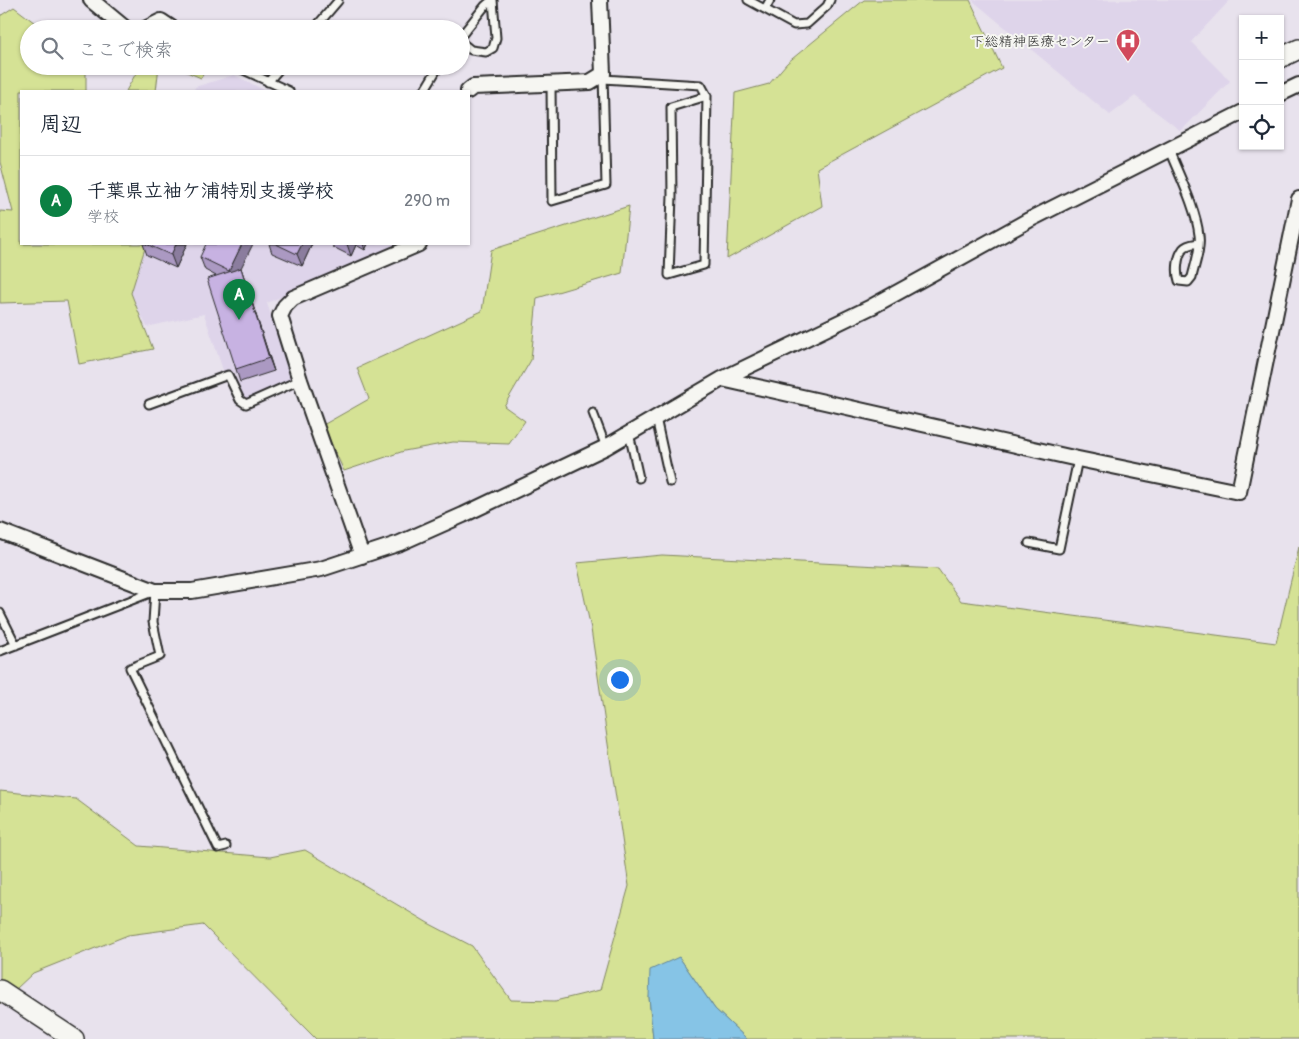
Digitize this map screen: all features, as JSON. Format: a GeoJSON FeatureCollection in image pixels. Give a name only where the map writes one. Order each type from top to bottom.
{"type":"FeatureCollection","features":[{"type":"Feature","properties":{"kind":"street"},"geometry":{"type":"LineString","coordinates":[[91,0],[115,20]]}},
{"type":"Feature","properties":{"kind":"street"},"geometry":{"type":"LineString","coordinates":[[469,90],[473,87],[590,82],[603,76],[600,0]]}},
{"type":"Feature","properties":{"kind":"street"},"geometry":{"type":"LineString","coordinates":[[1284,56],[1299,50]]}},
{"type":"Feature","properties":{"kind":"street"},"geometry":{"type":"LineString","coordinates":[[1284,92],[1299,85]]}},
{"type":"Feature","properties":{"kind":"street"},"geometry":{"type":"LineString","coordinates":[[0,531],[155,591],[185,592],[221,587],[321,569],[362,556],[400,543],[463,516],[606,447],[722,379],[871,307],[1029,220],[1239,114]]}},
{"type":"Feature","properties":{"kind":"street"},"geometry":{"type":"LineString","coordinates":[[722,379],[1078,459],[1240,492],[1299,199]]}},
{"type":"Feature","properties":{"kind":"street"},"geometry":{"type":"LineString","coordinates":[[362,556],[300,380],[280,316],[285,306],[293,298],[417,245]]}},
{"type":"Feature","properties":{"kind":"street"},"geometry":{"type":"LineString","coordinates":[[0,990],[74,1039]]}},
{"type":"Feature","properties":{"kind":"lane"},"geometry":{"type":"LineString","coordinates":[[470,25],[492,0]]}},
{"type":"Feature","properties":{"kind":"lane"},"geometry":{"type":"LineString","coordinates":[[470,49],[486,52],[493,48],[496,38],[492,0]]}},
{"type":"Feature","properties":{"kind":"lane"},"geometry":{"type":"LineString","coordinates":[[748,0],[794,25],[807,24],[830,0]]}},
{"type":"Feature","properties":{"kind":"lane"},"geometry":{"type":"LineString","coordinates":[[765,9],[770,0]]}},
{"type":"Feature","properties":{"kind":"lane"},"geometry":{"type":"LineString","coordinates":[[322,20],[338,1]]}},
{"type":"Feature","properties":{"kind":"lane"},"geometry":{"type":"LineString","coordinates":[[254,75],[287,90]]}},
{"type":"Feature","properties":{"kind":"lane"},"geometry":{"type":"LineString","coordinates":[[268,82],[274,75]]}},
{"type":"Feature","properties":{"kind":"lane"},"geometry":{"type":"LineString","coordinates":[[425,90],[434,75]]}},
{"type":"Feature","properties":{"kind":"lane"},"geometry":{"type":"LineString","coordinates":[[551,83],[552,201],[606,185],[603,76],[701,85],[707,96],[707,190],[704,265],[669,275],[672,196],[671,107],[707,96]]}},
{"type":"Feature","properties":{"kind":"lane"},"geometry":{"type":"LineString","coordinates":[[1169,150],[1190,200],[1200,235],[1199,243],[1192,277],[1188,282],[1179,281],[1176,269],[1183,249],[1188,245],[1199,243]]}},
{"type":"Feature","properties":{"kind":"lane"},"geometry":{"type":"LineString","coordinates":[[149,404],[228,375],[240,400],[246,404],[300,380]]}},
{"type":"Feature","properties":{"kind":"lane"},"geometry":{"type":"LineString","coordinates":[[593,413],[606,447]]}},
{"type":"Feature","properties":{"kind":"lane"},"geometry":{"type":"LineString","coordinates":[[656,417],[670,482]]}},
{"type":"Feature","properties":{"kind":"lane"},"geometry":{"type":"LineString","coordinates":[[629,433],[639,478]]}},
{"type":"Feature","properties":{"kind":"lane"},"geometry":{"type":"LineString","coordinates":[[1029,543],[1059,549],[1078,459]]}},
{"type":"Feature","properties":{"kind":"lane"},"geometry":{"type":"LineString","coordinates":[[0,651],[155,591],[154,622],[160,656],[130,668],[218,848],[226,846]]}},
{"type":"Feature","properties":{"kind":"lane"},"geometry":{"type":"LineString","coordinates":[[0,613],[16,645]]}},
{"type":"Feature","properties":{"kind":"shaded area","name":"下総精神医療センター"},"geometry":{"type":"Polygon","coordinates":[[[972,0],[1230,0],[1191,42],[1230,81],[1181,131],[1135,96],[1110,115],[972,0]]]}},
{"type":"Feature","properties":{"kind":"shaded area"},"geometry":{"type":"Polygon","coordinates":[[[234,75],[264,90],[194,90],[195,87],[234,75]]]}},
{"type":"Feature","properties":{"kind":"shaded area"},"geometry":{"type":"Polygon","coordinates":[[[133,245],[399,245],[267,303],[292,380],[244,399],[234,372],[223,370],[204,314],[147,327],[127,286],[133,245]]]}},
{"type":"Feature","properties":{"kind":"green space"},"geometry":{"type":"Polygon","coordinates":[[[864,0],[970,0],[1002,68],[817,168],[822,206],[727,259],[735,93],[769,84],[787,63],[864,0]]]}},
{"type":"Feature","properties":{"kind":"green space"},"geometry":{"type":"Polygon","coordinates":[[[14,7],[31,20],[20,20],[20,75],[86,75],[86,90],[20,90],[20,245],[144,245],[145,248],[131,293],[153,349],[79,364],[67,301],[0,303],[0,211],[13,212],[0,162],[0,16],[14,7]]]}},
{"type":"Feature","properties":{"kind":"green space"},"geometry":{"type":"Polygon","coordinates":[[[135,75],[158,75],[156,90],[127,90],[135,75]]]}},
{"type":"Feature","properties":{"kind":"green space"},"geometry":{"type":"Polygon","coordinates":[[[629,206],[622,273],[537,298],[531,360],[504,406],[525,421],[509,444],[453,442],[404,451],[344,471],[323,425],[369,399],[357,368],[482,311],[491,250],[629,206]]]}},
{"type":"Feature","properties":{"kind":"green space"},"geometry":{"type":"Polygon","coordinates":[[[1299,547],[1299,1039],[747,1039],[715,1009],[679,957],[649,997],[653,1039],[316,1039],[203,925],[128,935],[33,973],[0,1004],[0,791],[76,799],[139,846],[270,857],[305,850],[428,923],[472,946],[511,1000],[555,1001],[600,990],[629,886],[591,629],[577,563],[662,555],[938,569],[961,601],[1276,643],[1299,547]]]}},
{"type":"Feature","properties":{"kind":"water"},"geometry":{"type":"Polygon","coordinates":[[[679,957],[715,1009],[747,1039],[653,1039],[649,997],[650,970],[679,957]]]}},
{"type":"Feature","properties":{"kind":"building"},"geometry":{"type":"Polygon","coordinates":[[[148,245],[176,245],[171,255],[148,245]]]}},
{"type":"Feature","properties":{"kind":"building"},"geometry":{"type":"Polygon","coordinates":[[[206,245],[242,245],[229,271],[200,257],[206,245]]]}},
{"type":"Feature","properties":{"kind":"building"},"geometry":{"type":"Polygon","coordinates":[[[278,245],[302,245],[297,254],[278,245]]]}},
{"type":"Feature","properties":{"kind":"building"},"geometry":{"type":"Polygon","coordinates":[[[241,268],[269,358],[236,369],[207,279],[241,268]]]}},
{"type":"Feature","properties":{"kind":"place","name":"下総精神医療センター"},"geometry":{"type":"Point","coordinates":[1128,62]}},
{"type":"Feature","properties":{"kind":"place","name":"千葉県立袖ケ浦特別支援学校"},"geometry":{"type":"Point","coordinates":[239,320]}}]}
